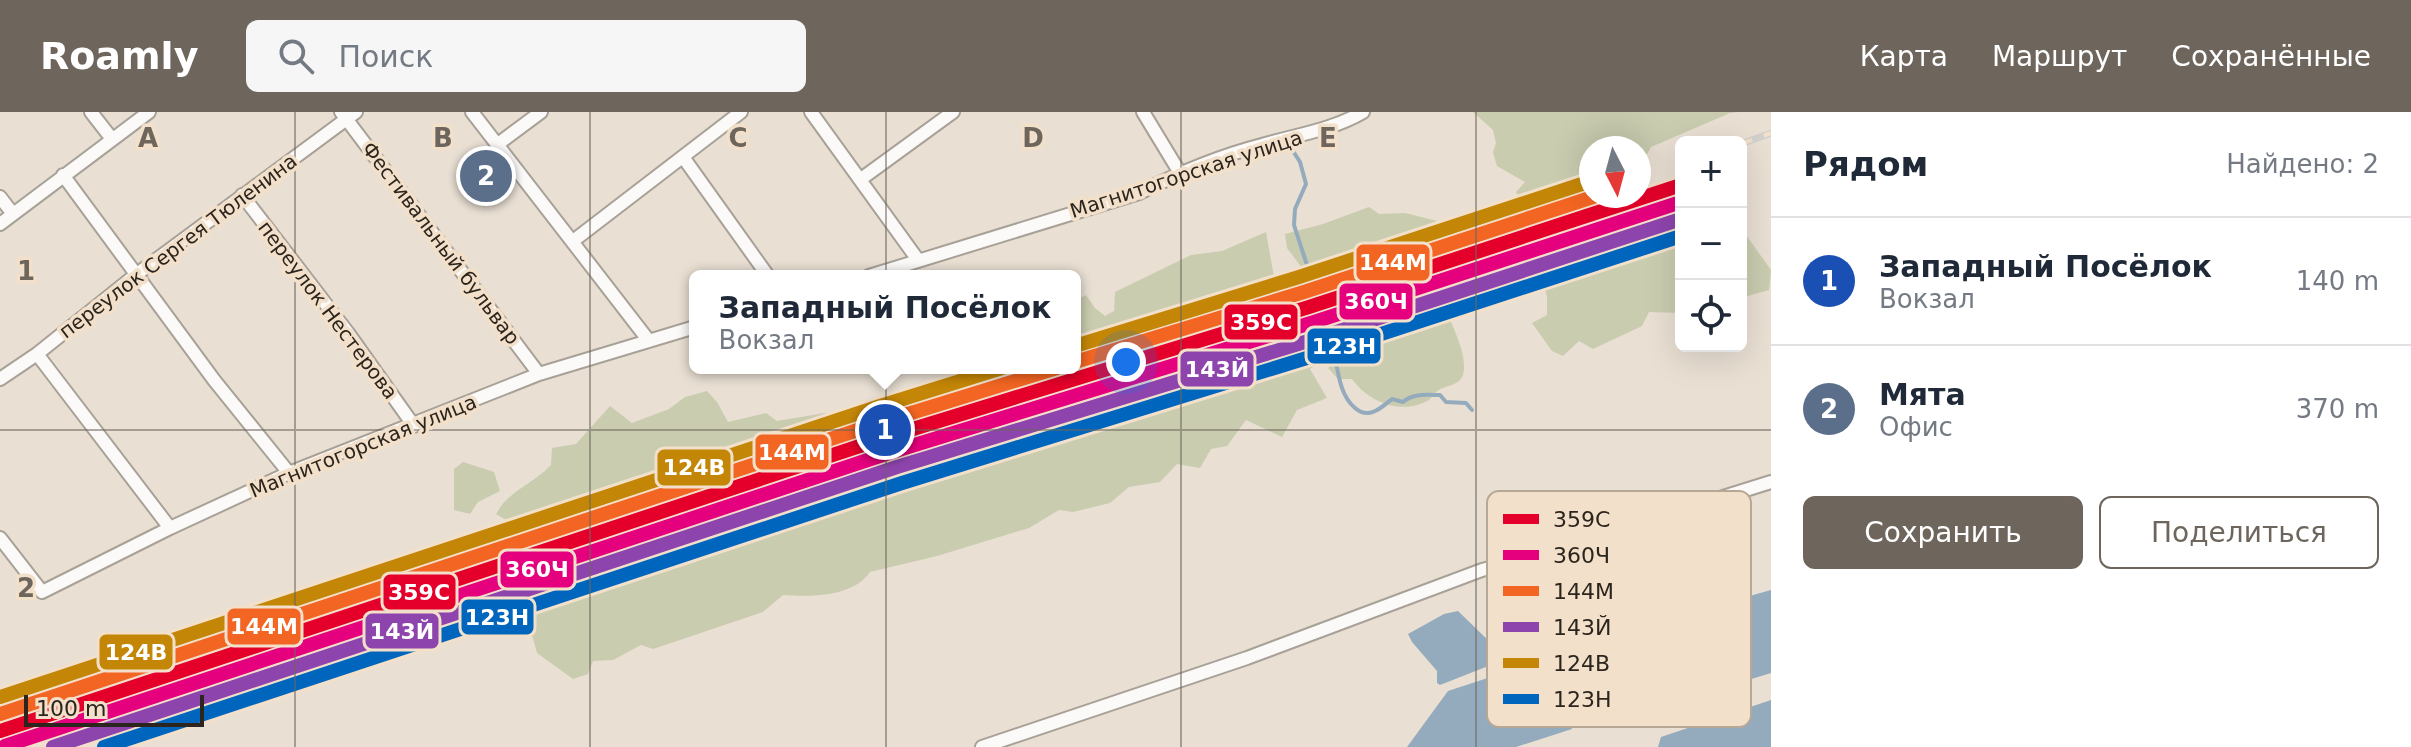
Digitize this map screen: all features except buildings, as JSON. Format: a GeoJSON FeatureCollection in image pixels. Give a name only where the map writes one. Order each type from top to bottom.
{"type":"FeatureCollection","features":[{"type":"Feature","properties":{"kind":"street"},"geometry":{"type":"LineString","coordinates":[[91,112],[112,139]]}},
{"type":"Feature","properties":{"kind":"street"},"geometry":{"type":"LineString","coordinates":[[0,224],[149,112]]}},
{"type":"Feature","properties":{"kind":"street"},"geometry":{"type":"LineString","coordinates":[[472,112],[649,341]]}},
{"type":"Feature","properties":{"kind":"street"},"geometry":{"type":"LineString","coordinates":[[498,144],[541,112]]}},
{"type":"Feature","properties":{"kind":"street"},"geometry":{"type":"LineString","coordinates":[[573,241],[741,112]]}},
{"type":"Feature","properties":{"kind":"street"},"geometry":{"type":"LineString","coordinates":[[811,112],[918,260]]}},
{"type":"Feature","properties":{"kind":"street"},"geometry":{"type":"LineString","coordinates":[[861,179],[953,112]]}},
{"type":"Feature","properties":{"kind":"street"},"geometry":{"type":"LineString","coordinates":[[1143,112],[1180,173]]}},
{"type":"Feature","properties":{"kind":"street","name":"Магнитогорская улица"},"geometry":{"type":"LineString","coordinates":[[887,270],[1139,193],[1180,173],[1258,146],[1343,123],[1363,112]]}},
{"type":"Feature","properties":{"kind":"street","name":"переулок Сергея Тюленина"},"geometry":{"type":"LineString","coordinates":[[0,379],[37,354],[348,114]]}},
{"type":"Feature","properties":{"kind":"street","name":"Фестивальный бульвар"},"geometry":{"type":"LineString","coordinates":[[348,114],[539,374]]}},
{"type":"Feature","properties":{"kind":"street"},"geometry":{"type":"LineString","coordinates":[[683,157],[764,270]]}},
{"type":"Feature","properties":{"kind":"street"},"geometry":{"type":"LineString","coordinates":[[63,175],[214,380],[289,473]]}},
{"type":"Feature","properties":{"kind":"street","name":"переулок Нестерова"},"geometry":{"type":"LineString","coordinates":[[242,195],[348,333],[414,426]]}},
{"type":"Feature","properties":{"kind":"street"},"geometry":{"type":"LineString","coordinates":[[0,197],[13,214]]}},
{"type":"Feature","properties":{"kind":"street","name":"Магнитогорская улица"},"geometry":{"type":"LineString","coordinates":[[0,538],[42,592],[289,473],[539,374],[689,329]]}},
{"type":"Feature","properties":{"kind":"street"},"geometry":{"type":"LineString","coordinates":[[37,354],[170,528]]}},
{"type":"Feature","properties":{"kind":"street"},"geometry":{"type":"LineString","coordinates":[[1742,491],[1771,482]]}},
{"type":"Feature","properties":{"kind":"street"},"geometry":{"type":"LineString","coordinates":[[982,747],[1247,658],[1487,569]]}},
{"type":"Feature","properties":{"kind":"green space"},"geometry":{"type":"Polygon","coordinates":[[[1473,112],[1739,112],[1651,147],[1651,136],[1579,136],[1579,186],[1522,204],[1516,192],[1525,182],[1497,166],[1493,152],[1496,143],[1493,130],[1473,112]]]}},
{"type":"Feature","properties":{"kind":"green space"},"geometry":{"type":"Polygon","coordinates":[[[1369,207],[1379,214],[1405,213],[1437,221],[1437,229],[1308,276],[1287,248],[1285,234],[1369,207]]]}},
{"type":"Feature","properties":{"kind":"green space"},"geometry":{"type":"Polygon","coordinates":[[[1658,216],[1675,222],[1675,313],[1649,312],[1642,326],[1593,349],[1579,341],[1563,356],[1552,351],[1532,323],[1547,315],[1540,258],[1658,216]]]}},
{"type":"Feature","properties":{"kind":"green space"},"geometry":{"type":"Polygon","coordinates":[[[1266,232],[1274,277],[1257,286],[1236,290],[1129,329],[1100,334],[1081,344],[1081,298],[1086,295],[1105,316],[1114,311],[1115,292],[1191,255],[1222,251],[1266,232]]]}},
{"type":"Feature","properties":{"kind":"green space"},"geometry":{"type":"Polygon","coordinates":[[[1747,236],[1771,270],[1769,290],[1747,296],[1747,236]]]}},
{"type":"Feature","properties":{"kind":"green space"},"geometry":{"type":"Polygon","coordinates":[[[1451,288],[1460,295],[1448,314],[1464,360],[1463,375],[1459,381],[1437,391],[1419,405],[1397,406],[1376,400],[1352,379],[1338,379],[1328,368],[1335,362],[1350,358],[1344,337],[1349,322],[1394,303],[1451,288]]]}},
{"type":"Feature","properties":{"kind":"green space"},"geometry":{"type":"Polygon","coordinates":[[[1324,342],[1327,356],[1310,369],[1327,398],[1297,410],[1282,437],[1246,420],[1227,446],[1211,449],[1200,468],[1177,464],[1160,482],[1129,487],[1110,503],[1073,512],[1059,510],[1029,528],[937,556],[870,572],[863,580],[842,591],[806,596],[783,595],[763,612],[653,649],[641,645],[613,660],[593,661],[588,674],[573,679],[537,653],[525,609],[560,595],[617,562],[1286,343],[1324,342]]]}},
{"type":"Feature","properties":{"kind":"green space"},"geometry":{"type":"Polygon","coordinates":[[[707,391],[728,422],[766,413],[777,421],[825,413],[828,423],[815,431],[796,435],[729,462],[683,472],[674,484],[643,488],[626,498],[605,500],[520,528],[496,514],[514,493],[551,465],[552,448],[576,444],[610,406],[632,423],[669,409],[685,397],[707,391]]]}},
{"type":"Feature","properties":{"kind":"green space"},"geometry":{"type":"Polygon","coordinates":[[[463,462],[494,472],[500,491],[478,502],[470,514],[454,510],[454,469],[463,462]]]}},
{"type":"Feature","properties":{"kind":"water"},"geometry":{"type":"Polygon","coordinates":[[[1771,590],[1771,673],[1751,679],[1751,596],[1771,590]]]}},
{"type":"Feature","properties":{"kind":"water"},"geometry":{"type":"Polygon","coordinates":[[[1458,611],[1487,639],[1487,667],[1440,685],[1437,683],[1437,671],[1408,634],[1444,614],[1458,611]]]}},
{"type":"Feature","properties":{"kind":"water"},"geometry":{"type":"Polygon","coordinates":[[[1487,678],[1487,727],[1572,729],[1516,747],[1407,747],[1448,691],[1487,678]]]}},
{"type":"Feature","properties":{"kind":"water"},"geometry":{"type":"Polygon","coordinates":[[[1771,700],[1771,747],[1658,747],[1661,737],[1691,727],[1751,727],[1751,707],[1771,700]]]}},
{"type":"Feature","properties":{"kind":"waterway"},"geometry":{"type":"LineString","coordinates":[[1288,143],[1300,162],[1306,184],[1295,209],[1294,225],[1331,338],[1341,385],[1349,401],[1360,411],[1370,413],[1392,399],[1403,402],[1416,396],[1440,395],[1446,402],[1466,403],[1472,410]]}},
{"type":"Feature","properties":{"kind":"waterway"},"geometry":{"type":"LineString","coordinates":[[0,700],[66,676],[200,635],[239,630],[326,591]]}},
{"type":"Feature","properties":{"kind":"railway"},"geometry":{"type":"LineString","coordinates":[[1747,142],[1771,133]]}},
{"type":"Feature","properties":{"kind":"transit line","name":"124В"},"geometry":{"type":"LineString","coordinates":[[1081,344],[1299,277],[1579,185]]}},
{"type":"Feature","properties":{"kind":"transit line","name":"359С"},"geometry":{"type":"LineString","coordinates":[[0,731],[887,437],[1309,307],[1675,187]]}},
{"type":"Feature","properties":{"kind":"transit line","name":"144М"},"geometry":{"type":"LineString","coordinates":[[1081,360],[1304,292],[1579,202]]}},
{"type":"Feature","properties":{"kind":"transit line","name":"360Ч"},"geometry":{"type":"LineString","coordinates":[[5,746],[892,452],[1314,322],[1675,204]]}},
{"type":"Feature","properties":{"kind":"transit line","name":"143Й"},"geometry":{"type":"LineString","coordinates":[[53,747],[897,467],[1318,338],[1675,221]]}},
{"type":"Feature","properties":{"kind":"transit line","name":"123Н"},"geometry":{"type":"LineString","coordinates":[[104,747],[902,483],[1323,353],[1675,238]]}},
{"type":"Feature","properties":{"kind":"transit line","name":"124В"},"geometry":{"type":"LineString","coordinates":[[0,697],[983,374]]}},
{"type":"Feature","properties":{"kind":"transit line","name":"144М"},"geometry":{"type":"LineString","coordinates":[[0,714],[882,422],[1038,374]]}},
{"type":"Feature","properties":{"kind":"place","name":"Мята"},"geometry":{"type":"Point","coordinates":[486,176]}},
{"type":"Feature","properties":{"kind":"place","name":"Западный Посёлок"},"geometry":{"type":"Point","coordinates":[885,430]}}]}
